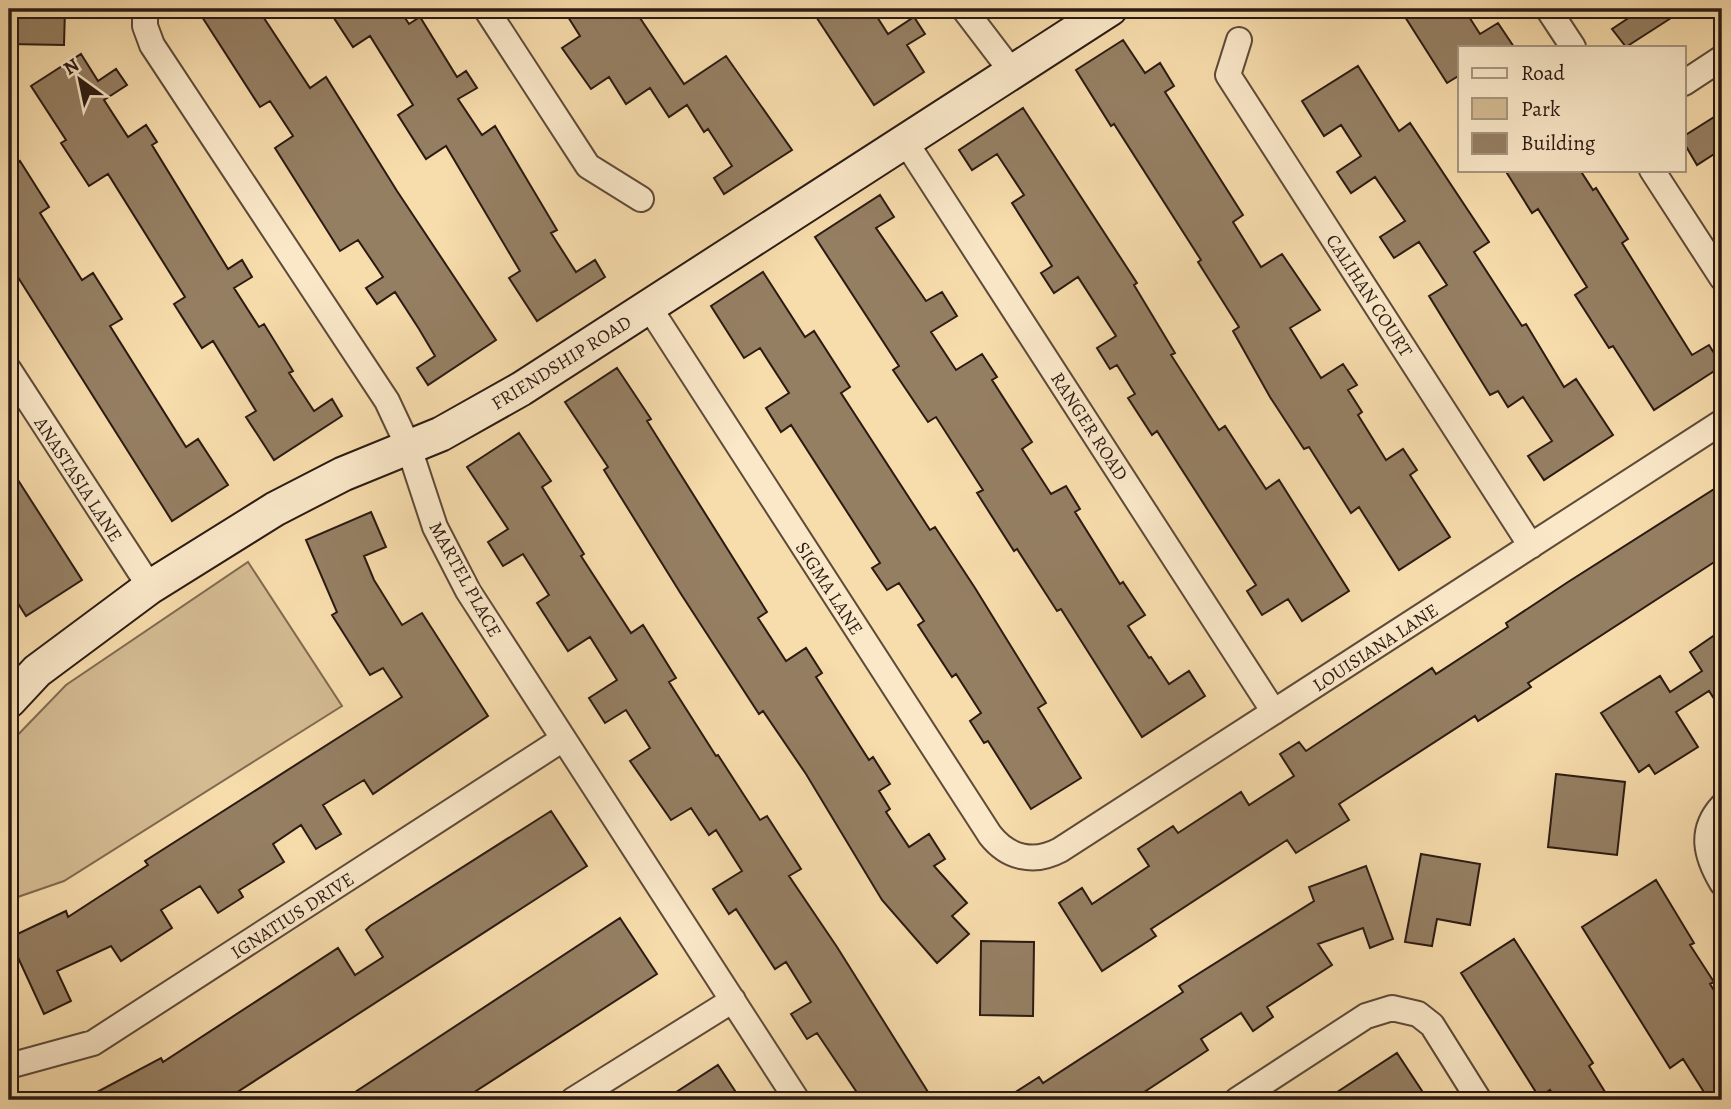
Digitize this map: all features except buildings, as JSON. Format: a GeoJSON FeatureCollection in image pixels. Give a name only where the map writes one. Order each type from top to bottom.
{"type":"FeatureCollection","features":[{"type":"Feature","properties":{"kind":"street","name":"MARTEL PLACE"},"geometry":{"type":"LineString","coordinates":[[145,9],[145,26],[152,45],[383,393],[410,448],[435,527],[468,591],[797,1100]]}},
{"type":"Feature","properties":{"kind":"street"},"geometry":{"type":"LineString","coordinates":[[486,9],[588,166],[641,199]]}},
{"type":"Feature","properties":{"kind":"street"},"geometry":{"type":"LineString","coordinates":[[964,9],[1012,72]]}},
{"type":"Feature","properties":{"kind":"street","name":"FRIENDSHIP ROAD"},"geometry":{"type":"LineString","coordinates":[[9,701],[37,671],[150,587],[283,504],[343,474],[410,448],[521,389],[1110,9]]}},
{"type":"Feature","properties":{"kind":"street"},"geometry":{"type":"LineString","coordinates":[[1548,9],[1572,46]]}},
{"type":"Feature","properties":{"kind":"street","name":"CALIHAN COURT"},"geometry":{"type":"LineString","coordinates":[[1239,40],[1228,75],[1531,546]]}},
{"type":"Feature","properties":{"kind":"street"},"geometry":{"type":"LineString","coordinates":[[1686,82],[1722,58]]}},
{"type":"Feature","properties":{"kind":"street","name":"RANGER ROAD"},"geometry":{"type":"LineString","coordinates":[[905,141],[1274,712]]}},
{"type":"Feature","properties":{"kind":"street"},"geometry":{"type":"LineString","coordinates":[[1653,172],[1722,278]]}},
{"type":"Feature","properties":{"kind":"street","name":"SIGMA LANE"},"geometry":{"type":"LineString","coordinates":[[649,307],[990,835],[1001,847],[1022,857]]}},
{"type":"Feature","properties":{"kind":"street","name":"ANASTASIA LANE"},"geometry":{"type":"LineString","coordinates":[[9,370],[150,587]]}},
{"type":"Feature","properties":{"kind":"street","name":"LOUISIANA LANE"},"geometry":{"type":"LineString","coordinates":[[1022,857],[1038,858],[1060,850],[1722,422]]}},
{"type":"Feature","properties":{"kind":"street","name":"IGNATIUS DRIVE"},"geometry":{"type":"LineString","coordinates":[[9,1066],[93,1043],[563,739]]}},
{"type":"Feature","properties":{"kind":"street"},"geometry":{"type":"LineString","coordinates":[[1722,806],[1709,827],[1707,853],[1722,883]]}},
{"type":"Feature","properties":{"kind":"street"},"geometry":{"type":"LineString","coordinates":[[573,1100],[733,1000]]}},
{"type":"Feature","properties":{"kind":"street"},"geometry":{"type":"LineString","coordinates":[[1237,1100],[1366,1016],[1392,1008],[1409,1011],[1432,1025],[1479,1100]]}},
{"type":"Feature","properties":{"kind":"green space"},"geometry":{"type":"Polygon","coordinates":[[[248,562],[342,706],[64,881],[9,900],[9,744],[66,685],[248,562]]]}}]}
